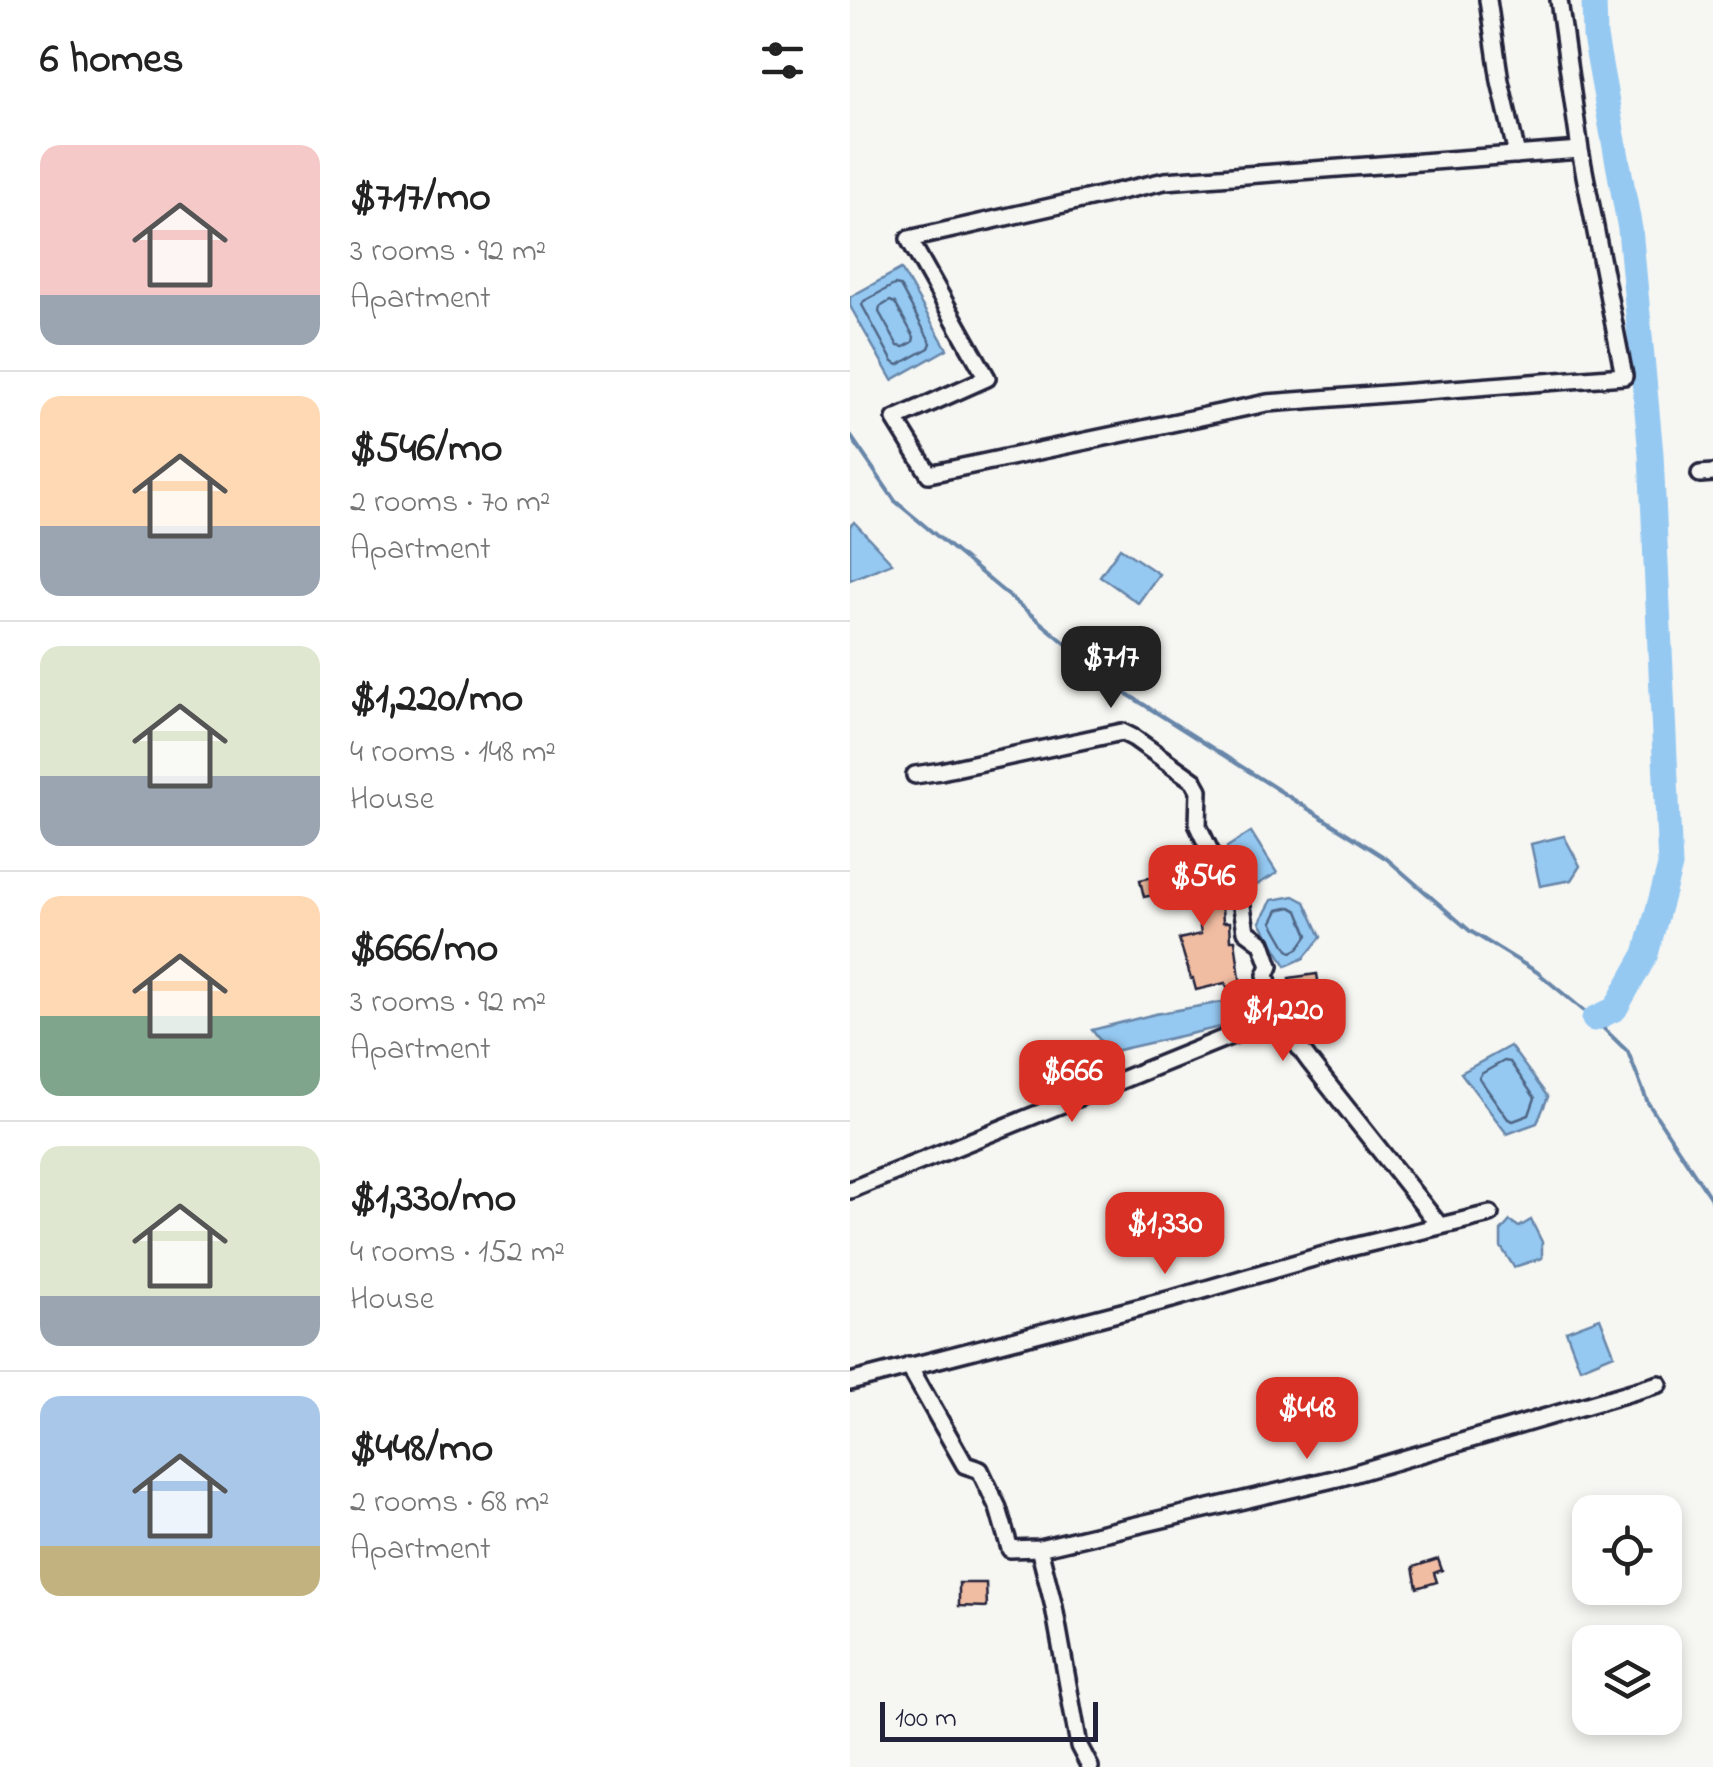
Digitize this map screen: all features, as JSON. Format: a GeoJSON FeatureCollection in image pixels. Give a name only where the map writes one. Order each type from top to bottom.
{"type":"FeatureCollection","features":[{"type":"Feature","properties":{"kind":"street"},"geometry":{"type":"LineString","coordinates":[[1488,0],[1500,81],[1517,155]]}},
{"type":"Feature","properties":{"kind":"street"},"geometry":{"type":"LineString","coordinates":[[1559,0],[1580,150],[1624,376],[1267,403],[929,474],[895,420],[988,378],[909,239],[1165,181],[1580,150]]}},
{"type":"Feature","properties":{"kind":"street"},"geometry":{"type":"LineString","coordinates":[[914,775],[1122,732],[1194,781],[1199,790],[1198,826],[1222,876],[1241,901],[1246,930],[1262,943],[1278,1017],[1439,1226]]}},
{"type":"Feature","properties":{"kind":"street"},"geometry":{"type":"LineString","coordinates":[[850,1190],[1278,1017]]}},
{"type":"Feature","properties":{"kind":"street"},"geometry":{"type":"LineString","coordinates":[[850,1382],[1172,1299],[1341,1250],[1490,1214]]}},
{"type":"Feature","properties":{"kind":"street"},"geometry":{"type":"LineString","coordinates":[[909,1366],[965,1465],[980,1470],[990,1488],[1010,1549],[1039,1548],[1342,1477],[1660,1384]]}},
{"type":"Feature","properties":{"kind":"street"},"geometry":{"type":"LineString","coordinates":[[1039,1548],[1054,1607],[1079,1746],[1090,1767]]}},
{"type":"Feature","properties":{"kind":"water"},"geometry":{"type":"Polygon","coordinates":[[[901,269],[947,349],[892,380],[850,306],[850,297],[901,269]]]}},
{"type":"Feature","properties":{"kind":"water"},"geometry":{"type":"Polygon","coordinates":[[[854,522],[892,563],[850,580],[850,526],[854,522]]]}},
{"type":"Feature","properties":{"kind":"water"},"geometry":{"type":"Polygon","coordinates":[[[1120,548],[1159,574],[1138,603],[1100,576],[1120,548]]]}},
{"type":"Feature","properties":{"kind":"water"},"geometry":{"type":"Polygon","coordinates":[[[1251,832],[1277,873],[1248,890],[1231,872],[1227,847],[1251,832]]]}},
{"type":"Feature","properties":{"kind":"water"},"geometry":{"type":"Polygon","coordinates":[[[1564,836],[1580,866],[1571,880],[1540,886],[1531,844],[1564,836]]]}},
{"type":"Feature","properties":{"kind":"water"},"geometry":{"type":"Polygon","coordinates":[[[1294,896],[1305,902],[1321,937],[1304,958],[1286,966],[1260,922],[1272,900],[1294,896]]]}},
{"type":"Feature","properties":{"kind":"water"},"geometry":{"type":"Polygon","coordinates":[[[1240,999],[1247,1021],[1109,1052],[1092,1030],[1155,1014],[1240,999]]]}},
{"type":"Feature","properties":{"kind":"water"},"geometry":{"type":"Polygon","coordinates":[[[1510,1046],[1548,1097],[1537,1123],[1507,1134],[1461,1073],[1510,1046]]]}},
{"type":"Feature","properties":{"kind":"water"},"geometry":{"type":"Polygon","coordinates":[[[1531,1220],[1542,1242],[1542,1258],[1514,1267],[1501,1247],[1501,1231],[1510,1221],[1519,1227],[1531,1220]]]}},
{"type":"Feature","properties":{"kind":"water"},"geometry":{"type":"Polygon","coordinates":[[[1600,1318],[1614,1354],[1580,1368],[1566,1331],[1600,1318]]]}},
{"type":"Feature","properties":{"kind":"building"},"geometry":{"type":"Polygon","coordinates":[[[1197,867],[1198,872],[1206,869],[1221,893],[1223,922],[1230,922],[1240,978],[1236,1004],[1225,983],[1196,990],[1191,979],[1179,939],[1201,934],[1190,887],[1144,897],[1140,880],[1197,867]]]}},
{"type":"Feature","properties":{"kind":"building"},"geometry":{"type":"Polygon","coordinates":[[[1317,974],[1322,1005],[1298,1009],[1289,978],[1317,974]]]}},
{"type":"Feature","properties":{"kind":"building"},"geometry":{"type":"Polygon","coordinates":[[[1438,1559],[1442,1570],[1434,1573],[1437,1582],[1417,1588],[1413,1567],[1438,1559]]]}},
{"type":"Feature","properties":{"kind":"building"},"geometry":{"type":"Polygon","coordinates":[[[959,1583],[986,1583],[987,1607],[959,1606],[959,1583]]]}},
{"type":"Feature","properties":{"kind":"waterway"},"geometry":{"type":"LineString","coordinates":[[1594,0],[1595,37],[1630,229],[1651,454],[1670,866],[1646,954],[1615,1009],[1594,1019]]}},
{"type":"Feature","properties":{"kind":"waterway"},"geometry":{"type":"LineString","coordinates":[[850,435],[895,501],[1124,692],[1387,859],[1470,931],[1537,972],[1594,1019],[1628,1052],[1648,1103],[1713,1202]]}}]}
